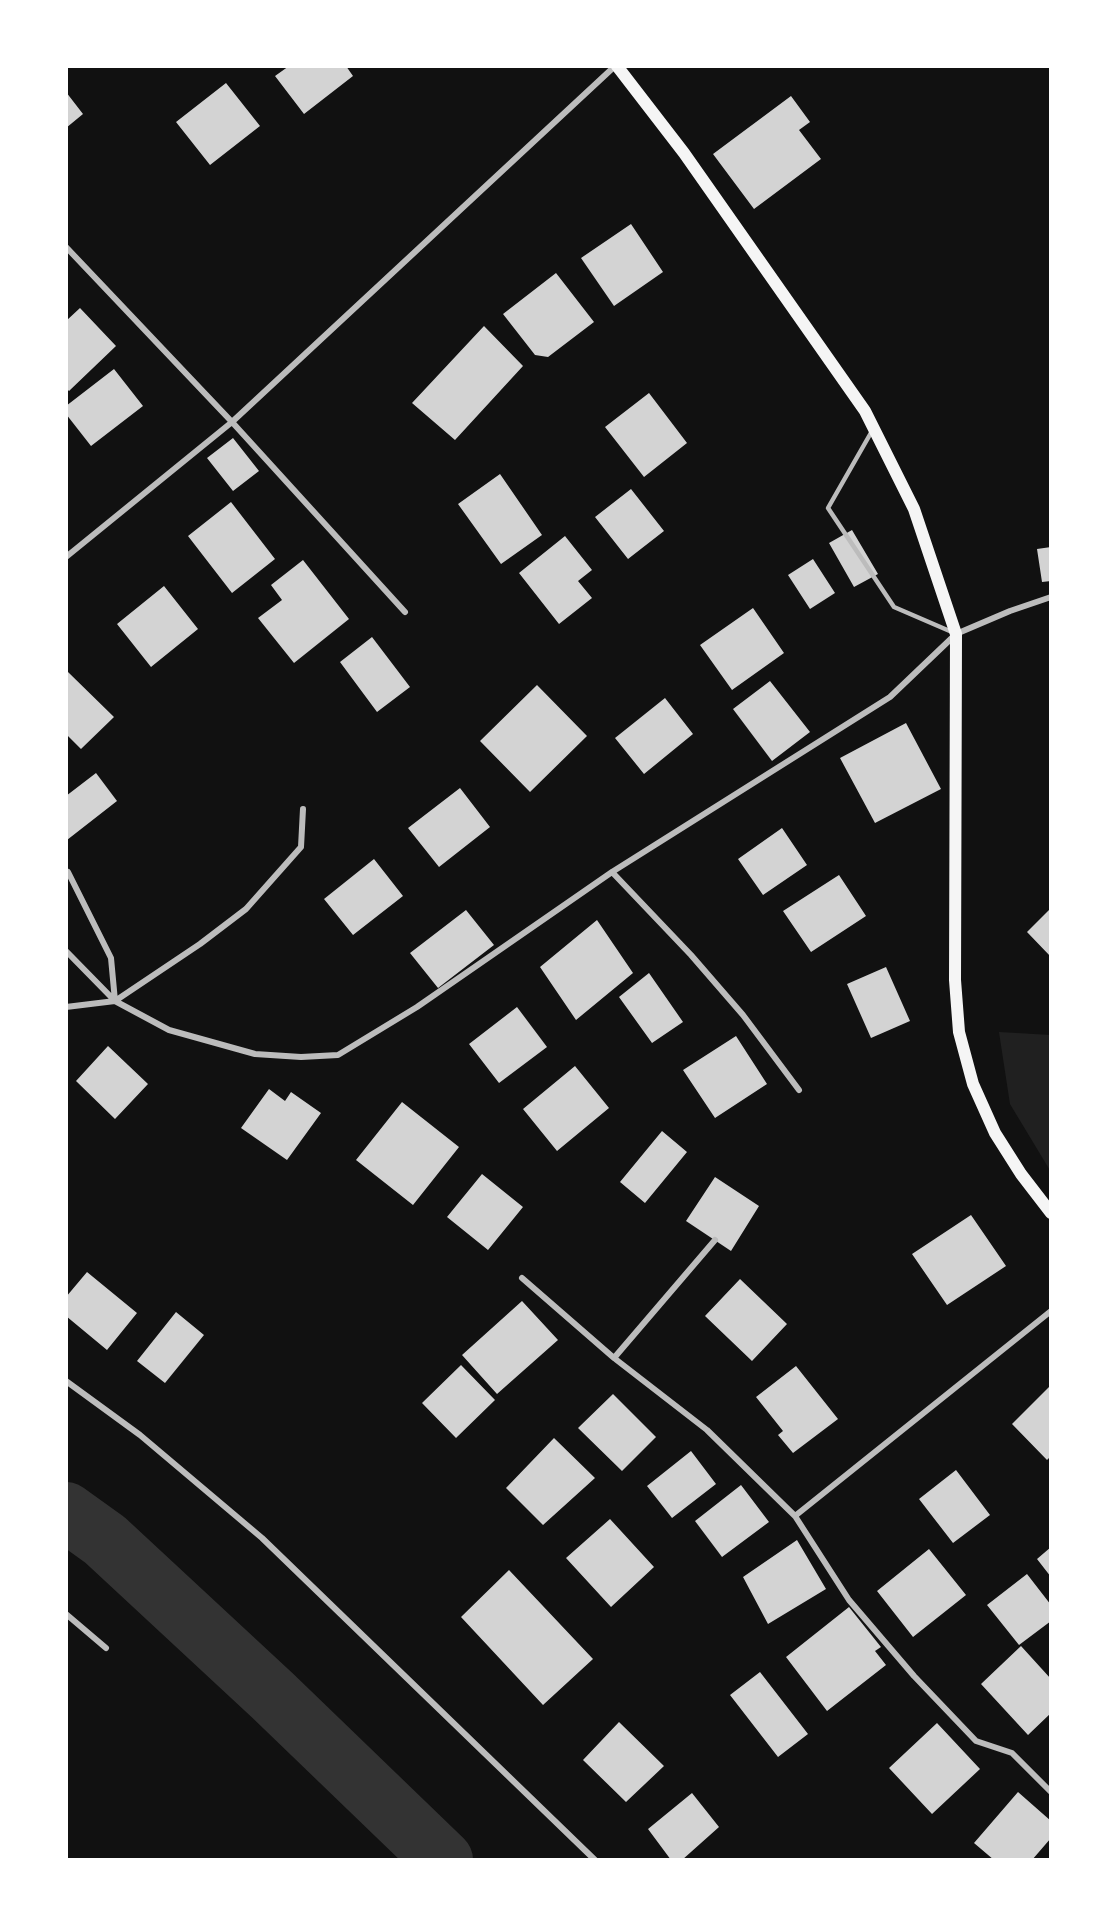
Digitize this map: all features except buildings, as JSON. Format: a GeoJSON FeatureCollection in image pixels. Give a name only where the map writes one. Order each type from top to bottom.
{"type":"FeatureCollection","features":[{"type":"Feature","properties":{"kind":"main road"},"geometry":{"type":"LineString","coordinates":[[616,66],[684,153],[865,411],[914,509],[956,634],[955,980],[959,1032],[973,1084],[995,1133],[1021,1174],[1051,1212]]}},
{"type":"Feature","properties":{"kind":"street"},"geometry":{"type":"LineString","coordinates":[[66,557],[232,422],[616,66]]}},
{"type":"Feature","properties":{"kind":"street"},"geometry":{"type":"LineString","coordinates":[[66,247],[232,422],[405,612]]}},
{"type":"Feature","properties":{"kind":"street"},"geometry":{"type":"LineString","coordinates":[[66,951],[115,1001],[169,1030],[255,1054],[301,1057],[338,1055],[417,1007],[612,872],[890,697],[956,634],[1010,611],[1051,597]]}},
{"type":"Feature","properties":{"kind":"street"},"geometry":{"type":"LineString","coordinates":[[66,1007],[115,1001],[200,944],[246,909],[301,847],[303,809]]}},
{"type":"Feature","properties":{"kind":"street"},"geometry":{"type":"LineString","coordinates":[[68,872],[111,958],[115,1001]]}},
{"type":"Feature","properties":{"kind":"street"},"geometry":{"type":"LineString","coordinates":[[612,872],[728,998],[799,1090]]}},
{"type":"Feature","properties":{"kind":"street"},"geometry":{"type":"LineString","coordinates":[[614,1358],[715,1240]]}},
{"type":"Feature","properties":{"kind":"street"},"geometry":{"type":"LineString","coordinates":[[522,1278],[614,1358],[707,1430],[795,1516],[849,1600],[914,1677],[976,1741],[1012,1753],[1051,1792]]}},
{"type":"Feature","properties":{"kind":"street"},"geometry":{"type":"LineString","coordinates":[[795,1516],[1051,1311]]}},
{"type":"Feature","properties":{"kind":"street"},"geometry":{"type":"LineString","coordinates":[[66,1381],[140,1435],[262,1538],[595,1860]]}},
{"type":"Feature","properties":{"kind":"street"},"geometry":{"type":"LineString","coordinates":[[66,1614],[105,1648]]}},
{"type":"Feature","properties":{"kind":"lane"},"geometry":{"type":"LineString","coordinates":[[874,429],[828,508],[894,607],[956,634]]}},
{"type":"Feature","properties":{"kind":"shaded area"},"geometry":{"type":"Polygon","coordinates":[[[999,1032],[1051,1035],[1051,1172],[1010,1104],[999,1032]]]}},
{"type":"Feature","properties":{"kind":"waterway"},"geometry":{"type":"LineString","coordinates":[[66,1512],[105,1540],[273,1696],[443,1860]]}}]}
